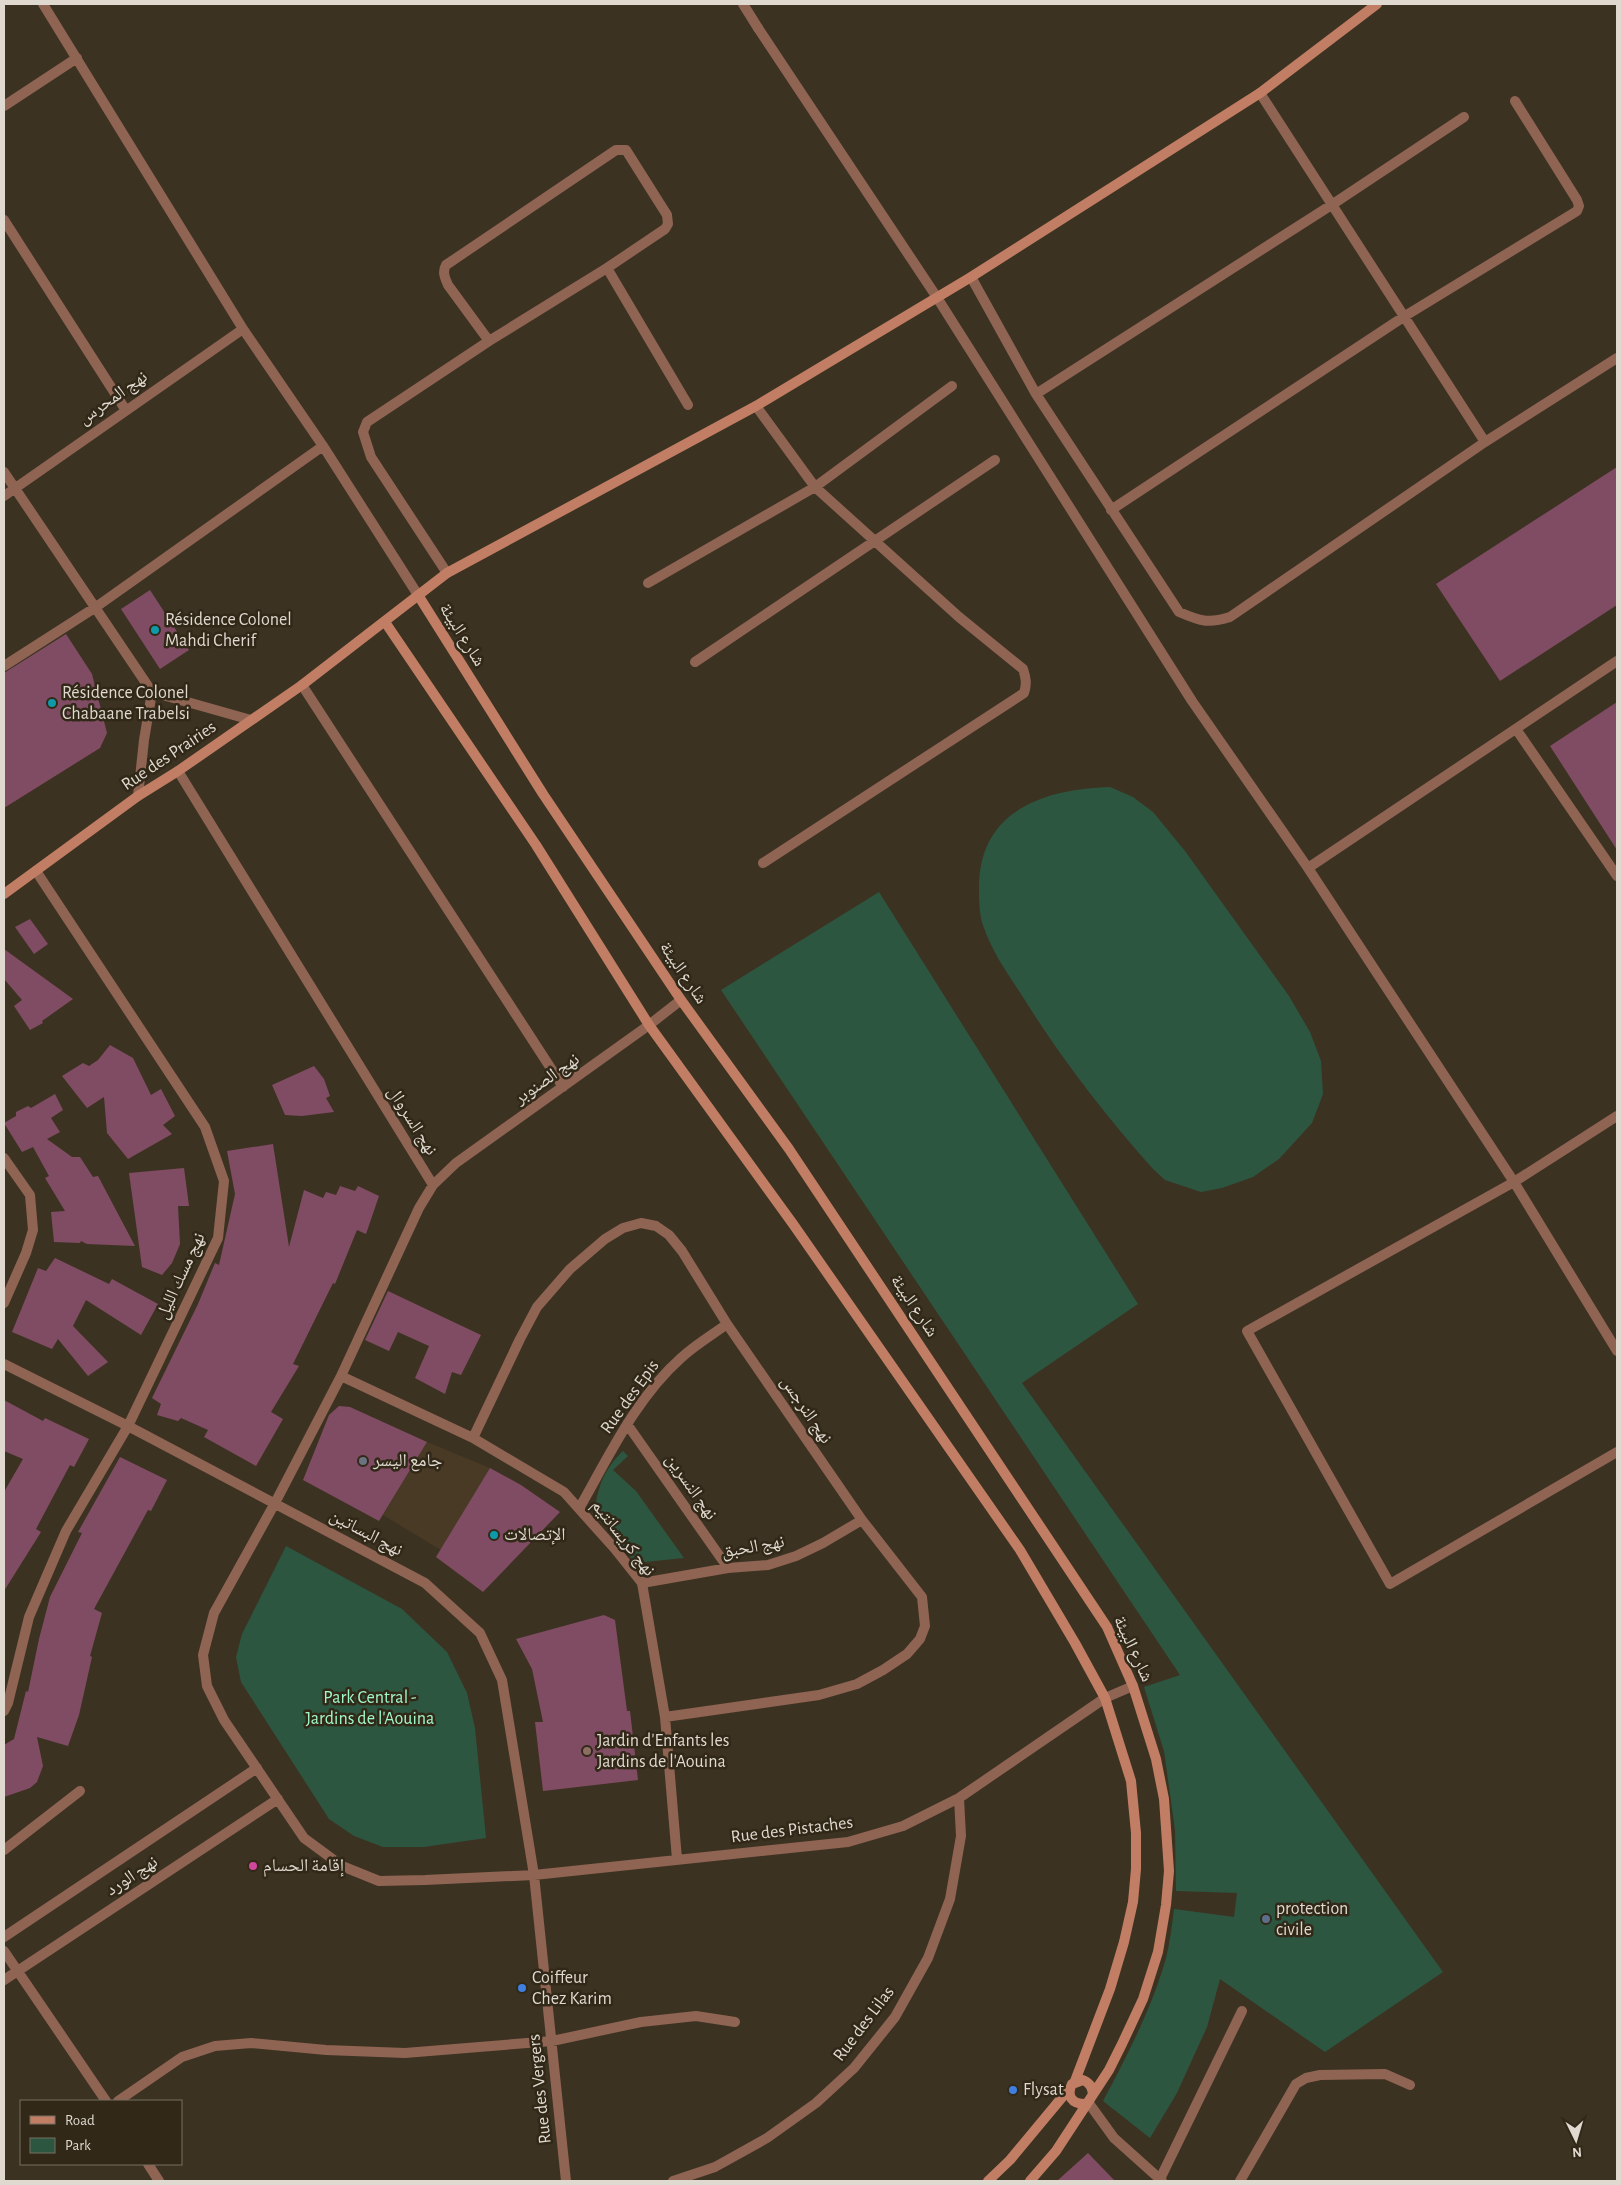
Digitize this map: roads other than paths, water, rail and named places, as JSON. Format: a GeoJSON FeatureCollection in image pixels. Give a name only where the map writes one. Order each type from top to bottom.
{"type":"FeatureCollection","features":[{"type":"Feature","properties":{"kind":"street"},"geometry":{"type":"LineString","coordinates":[[43,4],[243,329],[323,446],[418,595]]}},
{"type":"Feature","properties":{"kind":"street"},"geometry":{"type":"LineString","coordinates":[[743,4],[936,296],[1192,702],[1308,868],[1514,1182],[1617,1351]]}},
{"type":"Feature","properties":{"kind":"street","name":"Rue des Prairies"},"geometry":{"type":"LineString","coordinates":[[4,894],[138,796],[178,771],[302,686],[447,573],[756,406],[936,296],[971,277],[1260,92],[1377,4]]}},
{"type":"Feature","properties":{"kind":"street"},"geometry":{"type":"LineString","coordinates":[[4,106],[77,58]]}},
{"type":"Feature","properties":{"kind":"street"},"geometry":{"type":"LineString","coordinates":[[1260,92],[1485,442]]}},
{"type":"Feature","properties":{"kind":"street"},"geometry":{"type":"LineString","coordinates":[[1111,510],[1405,316],[1577,211],[1579,206],[1577,200],[1514,101]]}},
{"type":"Feature","properties":{"kind":"street"},"geometry":{"type":"LineString","coordinates":[[1036,394],[1464,117]]}},
{"type":"Feature","properties":{"kind":"street"},"geometry":{"type":"LineString","coordinates":[[447,573],[371,457],[363,432],[367,422],[489,341],[666,229],[668,224],[667,215],[626,150],[623,148],[616,150],[446,265],[444,275],[448,284],[489,341]]}},
{"type":"Feature","properties":{"kind":"street"},"geometry":{"type":"LineString","coordinates":[[4,220],[125,409]]}},
{"type":"Feature","properties":{"kind":"street"},"geometry":{"type":"LineString","coordinates":[[607,268],[688,404]]}},
{"type":"Feature","properties":{"kind":"street"},"geometry":{"type":"LineString","coordinates":[[971,277],[1036,394],[1111,510],[1179,612],[1199,621],[1215,621],[1230,616],[1485,442],[1617,358]]}},
{"type":"Feature","properties":{"kind":"street","name":"نهج المحرس"},"geometry":{"type":"LineString","coordinates":[[4,496],[125,409],[243,329]]}},
{"type":"Feature","properties":{"kind":"street"},"geometry":{"type":"LineString","coordinates":[[648,583],[814,487],[952,386]]}},
{"type":"Feature","properties":{"kind":"street"},"geometry":{"type":"LineString","coordinates":[[756,406],[814,487],[1022,669],[1026,677],[1024,693],[763,862]]}},
{"type":"Feature","properties":{"kind":"street"},"geometry":{"type":"LineString","coordinates":[[4,666],[96,607],[323,446]]}},
{"type":"Feature","properties":{"kind":"street"},"geometry":{"type":"LineString","coordinates":[[695,662],[995,460]]}},
{"type":"Feature","properties":{"kind":"street"},"geometry":{"type":"LineString","coordinates":[[4,472],[152,692],[251,720]]}},
{"type":"Feature","properties":{"kind":"street","name":"شارع البيئة"},"geometry":{"type":"LineString","coordinates":[[418,595],[543,794],[681,1000],[789,1148],[1107,1627],[1133,1686],[1156,1758],[1164,1799],[1169,1871],[1166,1905],[1158,1952],[1143,1999],[1122,2044],[1056,2151],[1030,2181]]}},
{"type":"Feature","properties":{"kind":"street"},"geometry":{"type":"LineString","coordinates":[[385,622],[536,845],[649,1025],[793,1224],[1020,1550],[1105,1698],[1131,1781],[1136,1833],[1136,1869],[1133,1902],[1124,1942],[1110,1989],[1069,2096],[1073,2101],[1088,2100]]}},
{"type":"Feature","properties":{"kind":"street"},"geometry":{"type":"LineString","coordinates":[[1308,868],[1617,661]]}},
{"type":"Feature","properties":{"kind":"street"},"geometry":{"type":"LineString","coordinates":[[302,686],[563,1087]]}},
{"type":"Feature","properties":{"kind":"street"},"geometry":{"type":"LineString","coordinates":[[138,796],[144,740],[152,692]]}},
{"type":"Feature","properties":{"kind":"street"},"geometry":{"type":"LineString","coordinates":[[1516,729],[1617,876]]}},
{"type":"Feature","properties":{"kind":"street","name":"نهج السروال"},"geometry":{"type":"LineString","coordinates":[[178,771],[433,1185]]}},
{"type":"Feature","properties":{"kind":"street","name":"نهج مسك الليل"},"geometry":{"type":"LineString","coordinates":[[4,1711],[8,1703],[29,1617],[66,1531],[128,1426],[218,1238],[224,1181],[205,1128],[36,871]]}},
{"type":"Feature","properties":{"kind":"street","name":"نهج الصنوبر"},"geometry":{"type":"LineString","coordinates":[[433,1185],[456,1163],[681,1000]]}},
{"type":"Feature","properties":{"kind":"street"},"geometry":{"type":"LineString","coordinates":[[1617,1116],[1514,1182],[1247,1331],[1390,1584],[1617,1452]]}},
{"type":"Feature","properties":{"kind":"street"},"geometry":{"type":"LineString","coordinates":[[4,1158],[30,1195],[33,1230],[26,1253],[4,1303]]}},
{"type":"Feature","properties":{"kind":"street"},"geometry":{"type":"LineString","coordinates":[[275,1503],[341,1376],[419,1208],[433,1185]]}},
{"type":"Feature","properties":{"kind":"street","name":"نهج النرجس"},"geometry":{"type":"LineString","coordinates":[[473,1438],[537,1307],[570,1269],[604,1239],[623,1228],[640,1223],[656,1226],[669,1235],[682,1251],[727,1324],[862,1520],[922,1597],[925,1626],[920,1639],[907,1654],[857,1684],[819,1695],[665,1717]]}},
{"type":"Feature","properties":{"kind":"street","name":"Rue des Epis"},"geometry":{"type":"LineString","coordinates":[[580,1508],[627,1424],[654,1386],[681,1358],[727,1324]]}},
{"type":"Feature","properties":{"kind":"street","name":"نهج البساتين"},"geometry":{"type":"LineString","coordinates":[[4,1364],[128,1426],[425,1583],[480,1633],[502,1680],[534,1874]]}},
{"type":"Feature","properties":{"kind":"street","name":"نهج كريسانتيم"},"geometry":{"type":"LineString","coordinates":[[341,1376],[473,1438],[564,1492],[580,1508],[642,1583],[665,1717],[677,1859]]}},
{"type":"Feature","properties":{"kind":"street","name":"نهج النسرين"},"geometry":{"type":"LineString","coordinates":[[627,1424],[728,1568]]}},
{"type":"Feature","properties":{"kind":"street","name":"Rue des Pistaches"},"geometry":{"type":"LineString","coordinates":[[275,1503],[214,1613],[202,1654],[207,1686],[224,1720],[304,1838],[342,1866],[378,1881],[534,1874],[848,1842],[904,1826],[959,1798],[1105,1698],[1133,1686]]}},
{"type":"Feature","properties":{"kind":"street","name":"نهج الحبق"},"geometry":{"type":"LineString","coordinates":[[642,1583],[728,1568],[768,1565],[796,1556],[823,1543],[862,1520]]}},
{"type":"Feature","properties":{"kind":"street","name":"نهج الورد"},"geometry":{"type":"LineString","coordinates":[[4,1938],[257,1768]]}},
{"type":"Feature","properties":{"kind":"street"},"geometry":{"type":"LineString","coordinates":[[4,1850],[80,1791]]}},
{"type":"Feature","properties":{"kind":"street","name":"Rue des Lilas"},"geometry":{"type":"LineString","coordinates":[[674,2181],[715,2167],[768,2138],[816,2103],[854,2068],[894,2016],[928,1958],[950,1899],[960,1836],[959,1798]]}},
{"type":"Feature","properties":{"kind":"street","name":"نهج الورد"},"geometry":{"type":"LineString","coordinates":[[4,1980],[278,1799]]}},
{"type":"Feature","properties":{"kind":"street","name":"Rue des Vergers"},"geometry":{"type":"LineString","coordinates":[[534,1874],[566,2181]]}},
{"type":"Feature","properties":{"kind":"street"},"geometry":{"type":"LineString","coordinates":[[4,1951],[105,2100]]}},
{"type":"Feature","properties":{"kind":"street"},"geometry":{"type":"LineString","coordinates":[[1088,2100],[1114,2138],[1161,2180],[1242,2012]]}},
{"type":"Feature","properties":{"kind":"street"},"geometry":{"type":"LineString","coordinates":[[119,2100],[182,2057],[215,2046],[251,2043],[343,2051],[405,2053],[552,2041],[641,2022],[696,2016],[735,2022]]}},
{"type":"Feature","properties":{"kind":"street"},"geometry":{"type":"LineString","coordinates":[[1240,2181],[1296,2084],[1306,2078],[1320,2075],[1385,2074],[1410,2085]]}},
{"type":"Feature","properties":{"kind":"street"},"geometry":{"type":"LineString","coordinates":[[988,2181],[1010,2160],[1072,2085],[1084,2080],[1089,2083],[1092,2088],[1088,2100]]}},
{"type":"Feature","properties":{"kind":"street"},"geometry":{"type":"LineString","coordinates":[[149,2165],[159,2181]]}},
{"type":"Feature","properties":{"kind":"place","name":"Résidence Colonel Mahdi Cherif"},"geometry":{"type":"Point","coordinates":[155,630]}},
{"type":"Feature","properties":{"kind":"place","name":"Résidence Colonel Chabaane Trabelsi"},"geometry":{"type":"Point","coordinates":[52,703]}},
{"type":"Feature","properties":{"kind":"place","name":"جامع اليسر"},"geometry":{"type":"Point","coordinates":[363,1461]}},
{"type":"Feature","properties":{"kind":"place","name":"الإتصالات"},"geometry":{"type":"Point","coordinates":[494,1535]}},
{"type":"Feature","properties":{"kind":"place","name":"Jardin d'Enfants les Jardins de l'Aouina"},"geometry":{"type":"Point","coordinates":[587,1751]}},
{"type":"Feature","properties":{"kind":"place","name":"إقامة الحسام"},"geometry":{"type":"Point","coordinates":[253,1866]}},
{"type":"Feature","properties":{"kind":"place","name":"protection civile"},"geometry":{"type":"Point","coordinates":[1266,1919]}},
{"type":"Feature","properties":{"kind":"place","name":"Coiffeur Chez Karim"},"geometry":{"type":"Point","coordinates":[522,1988]}},
{"type":"Feature","properties":{"kind":"place","name":"Flysat"},"geometry":{"type":"Point","coordinates":[1013,2090]}},
{"type":"Feature","properties":{"kind":"park label","name":"Park Central - Jardins de l'Aouina"},"geometry":{"type":"Point","coordinates":[370,1708]}}]}
